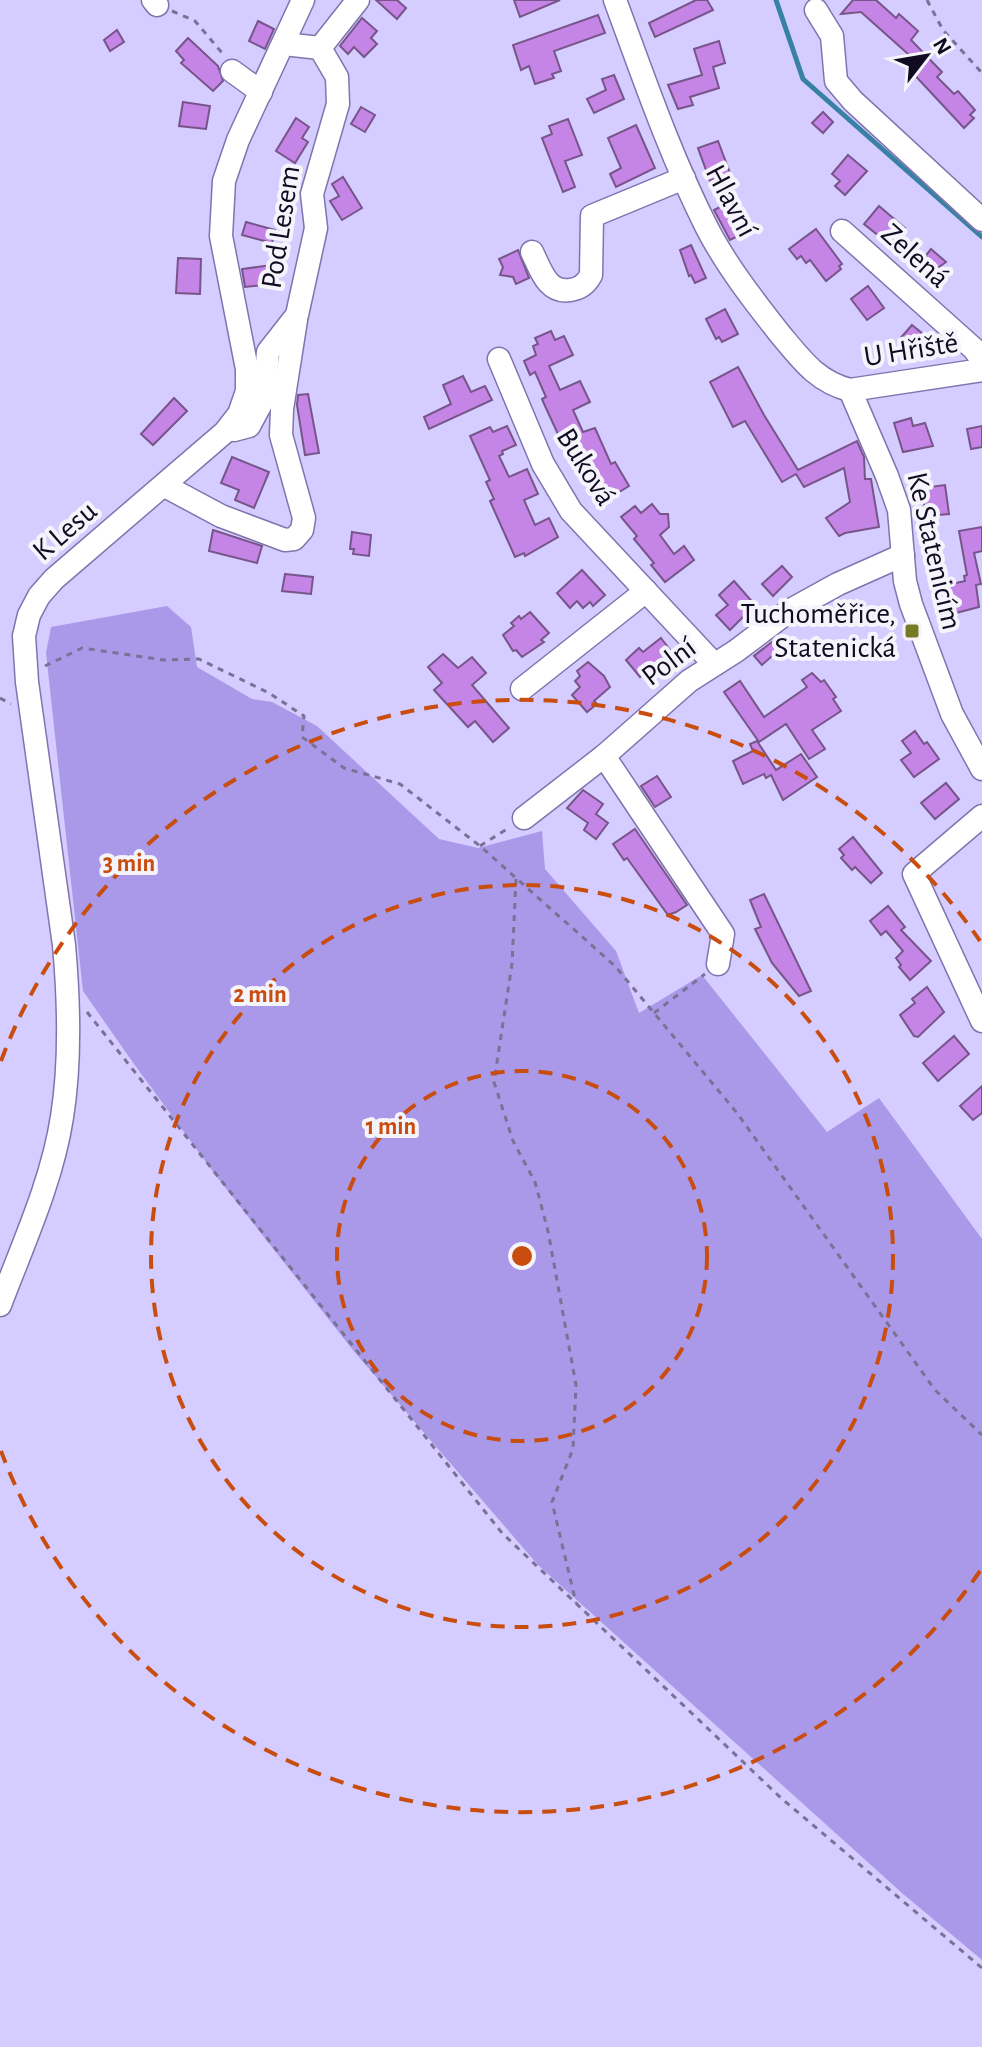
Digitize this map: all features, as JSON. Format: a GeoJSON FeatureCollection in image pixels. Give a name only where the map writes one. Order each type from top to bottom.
{"type":"FeatureCollection","features":[{"type":"Feature","properties":{"kind":"street","name":"K Lesu"},"geometry":{"type":"LineString","coordinates":[[0,1305],[50,1167],[62,1118],[67,1061],[68,987],[64,945],[27,682],[24,636],[29,615],[39,596],[54,579],[165,486],[225,432],[239,414],[247,391],[247,369],[221,236],[222,192],[238,140],[303,0]]}},
{"type":"Feature","properties":{"kind":"street"},"geometry":{"type":"LineString","coordinates":[[284,44],[320,48],[358,0]]}},
{"type":"Feature","properties":{"kind":"street","name":"Hlavní"},"geometry":{"type":"LineString","coordinates":[[615,0],[684,178],[708,230],[771,322],[803,362],[832,385],[850,390]]}},
{"type":"Feature","properties":{"kind":"street"},"geometry":{"type":"LineString","coordinates":[[816,10],[832,36],[836,81],[853,101],[982,220]]}},
{"type":"Feature","properties":{"kind":"street","name":"Pod Lesem"},"geometry":{"type":"LineString","coordinates":[[165,486],[221,516],[285,540],[294,539],[302,530],[304,518],[281,435],[282,409],[297,315],[316,228],[312,194],[338,104],[337,77],[320,48]]}},
{"type":"Feature","properties":{"kind":"street"},"geometry":{"type":"LineString","coordinates":[[232,71],[261,92]]}},
{"type":"Feature","properties":{"kind":"street"},"geometry":{"type":"LineString","coordinates":[[532,252],[550,284],[565,291],[578,288],[591,275],[592,216],[684,178]]}},
{"type":"Feature","properties":{"kind":"street","name":"Zelená"},"geometry":{"type":"LineString","coordinates":[[842,231],[974,349],[982,360]]}},
{"type":"Feature","properties":{"kind":"street","name":"Pod Lesem"},"geometry":{"type":"LineString","coordinates":[[225,432],[249,426],[264,398],[268,352],[297,315]]}},
{"type":"Feature","properties":{"kind":"street","name":"Buková"},"geometry":{"type":"LineString","coordinates":[[499,359],[543,464],[571,511],[714,664]]}},
{"type":"Feature","properties":{"kind":"street","name":"U Hřiště"},"geometry":{"type":"LineString","coordinates":[[850,390],[982,370]]}},
{"type":"Feature","properties":{"kind":"street","name":"Ke Statenicím"},"geometry":{"type":"LineString","coordinates":[[850,390],[899,510],[911,604],[952,714],[982,769]]}},
{"type":"Feature","properties":{"kind":"street","name":"Polní"},"geometry":{"type":"LineString","coordinates":[[524,818],[604,756],[689,681],[789,611],[838,584],[903,555]]}},
{"type":"Feature","properties":{"kind":"street"},"geometry":{"type":"LineString","coordinates":[[522,689],[646,591]]}},
{"type":"Feature","properties":{"kind":"street"},"geometry":{"type":"LineString","coordinates":[[604,756],[723,934],[718,964]]}},
{"type":"Feature","properties":{"kind":"street"},"geometry":{"type":"LineString","coordinates":[[982,816],[914,874],[982,1021]]}},
{"type":"Feature","properties":{"kind":"path"},"geometry":{"type":"LineString","coordinates":[[927,0],[943,30],[982,73]]}},
{"type":"Feature","properties":{"kind":"path"},"geometry":{"type":"LineString","coordinates":[[155,3],[195,21],[222,50],[232,71]]}},
{"type":"Feature","properties":{"kind":"path"},"geometry":{"type":"LineString","coordinates":[[27,682],[50,662],[82,648],[164,660],[199,659],[269,693],[304,716],[302,737],[344,768],[400,784],[480,846],[615,966],[737,1113],[935,1390],[982,1435]]}},
{"type":"Feature","properties":{"kind":"path"},"geometry":{"type":"LineString","coordinates":[[480,846],[524,818]]}},
{"type":"Feature","properties":{"kind":"path"},"geometry":{"type":"LineString","coordinates":[[516,877],[512,964],[494,1082],[513,1141],[535,1182],[548,1231],[576,1385],[573,1449],[552,1502],[576,1603]]}},
{"type":"Feature","properties":{"kind":"path"},"geometry":{"type":"LineString","coordinates":[[654,1013],[718,964]]}},
{"type":"Feature","properties":{"kind":"path"},"geometry":{"type":"LineString","coordinates":[[87,1012],[502,1533],[781,1798],[982,1968]]}},
{"type":"Feature","properties":{"kind":"shaded area"},"geometry":{"type":"Polygon","coordinates":[[[167,606],[191,627],[197,667],[252,699],[272,702],[317,726],[439,839],[478,848],[542,831],[545,869],[616,951],[639,1013],[702,975],[827,1132],[879,1098],[982,1239],[982,1960],[902,1893],[538,1565],[352,1349],[217,1177],[83,991],[46,653],[51,627],[167,606]]]}},
{"type":"Feature","properties":{"kind":"building"},"geometry":{"type":"Polygon","coordinates":[[[376,0],[397,0],[406,8],[397,19],[376,0]]]}},
{"type":"Feature","properties":{"kind":"building"},"geometry":{"type":"Polygon","coordinates":[[[514,0],[560,0],[520,17],[514,0]]]}},
{"type":"Feature","properties":{"kind":"building"},"geometry":{"type":"Polygon","coordinates":[[[696,0],[707,0],[713,10],[655,37],[649,23],[696,0]]]}},
{"type":"Feature","properties":{"kind":"building"},"geometry":{"type":"Polygon","coordinates":[[[853,0],[876,0],[896,18],[899,14],[918,31],[911,40],[942,72],[937,77],[954,94],[958,91],[975,110],[970,115],[974,118],[964,128],[909,69],[917,62],[861,12],[841,14],[853,0]]]}},
{"type":"Feature","properties":{"kind":"building"},"geometry":{"type":"Polygon","coordinates":[[[598,15],[605,33],[554,51],[561,71],[552,74],[554,78],[535,84],[529,66],[521,70],[513,45],[598,15]]]}},
{"type":"Feature","properties":{"kind":"building"},"geometry":{"type":"Polygon","coordinates":[[[362,18],[377,31],[371,38],[377,44],[364,57],[354,47],[348,54],[340,46],[362,18]]]}},
{"type":"Feature","properties":{"kind":"building"},"geometry":{"type":"Polygon","coordinates":[[[258,21],[274,29],[265,49],[249,41],[258,21]]]}},
{"type":"Feature","properties":{"kind":"building"},"geometry":{"type":"Polygon","coordinates":[[[117,30],[124,42],[110,51],[104,40],[117,30]]]}},
{"type":"Feature","properties":{"kind":"building"},"geometry":{"type":"Polygon","coordinates":[[[188,38],[218,66],[223,81],[213,91],[181,63],[184,60],[176,51],[188,38]]]}},
{"type":"Feature","properties":{"kind":"building"},"geometry":{"type":"Polygon","coordinates":[[[719,41],[725,63],[713,67],[719,88],[690,97],[693,105],[678,109],[668,85],[702,75],[694,49],[719,41]]]}},
{"type":"Feature","properties":{"kind":"building"},"geometry":{"type":"Polygon","coordinates":[[[614,75],[624,99],[594,113],[587,99],[606,90],[602,79],[614,75]]]}},
{"type":"Feature","properties":{"kind":"building"},"geometry":{"type":"Polygon","coordinates":[[[183,102],[210,106],[206,129],[179,126],[183,102]]]}},
{"type":"Feature","properties":{"kind":"building"},"geometry":{"type":"Polygon","coordinates":[[[361,107],[375,115],[365,132],[351,124],[361,107]]]}},
{"type":"Feature","properties":{"kind":"building"},"geometry":{"type":"Polygon","coordinates":[[[823,112],[833,122],[823,133],[812,123],[823,112]]]}},
{"type":"Feature","properties":{"kind":"building"},"geometry":{"type":"Polygon","coordinates":[[[296,118],[309,127],[302,138],[308,142],[295,163],[276,151],[296,118]]]}},
{"type":"Feature","properties":{"kind":"building"},"geometry":{"type":"Polygon","coordinates":[[[568,119],[582,155],[565,161],[575,187],[563,192],[542,138],[552,134],[549,126],[568,119]]]}},
{"type":"Feature","properties":{"kind":"building"},"geometry":{"type":"Polygon","coordinates":[[[636,125],[655,168],[616,187],[610,174],[621,168],[608,138],[636,125]]]}},
{"type":"Feature","properties":{"kind":"building"},"geometry":{"type":"Polygon","coordinates":[[[718,141],[730,173],[710,181],[698,148],[718,141]]]}},
{"type":"Feature","properties":{"kind":"building"},"geometry":{"type":"Polygon","coordinates":[[[848,155],[867,171],[845,195],[835,186],[840,181],[832,174],[848,155]]]}},
{"type":"Feature","properties":{"kind":"building"},"geometry":{"type":"Polygon","coordinates":[[[343,177],[362,208],[342,220],[330,201],[339,196],[332,184],[343,177]]]}},
{"type":"Feature","properties":{"kind":"building"},"geometry":{"type":"Polygon","coordinates":[[[724,205],[740,235],[730,240],[714,210],[724,205]]]}},
{"type":"Feature","properties":{"kind":"building"},"geometry":{"type":"Polygon","coordinates":[[[879,206],[905,228],[895,240],[888,235],[884,240],[864,224],[879,206]]]}},
{"type":"Feature","properties":{"kind":"building"},"geometry":{"type":"Polygon","coordinates":[[[246,222],[275,230],[272,243],[242,235],[246,222]]]}},
{"type":"Feature","properties":{"kind":"building"},"geometry":{"type":"Polygon","coordinates":[[[816,229],[842,264],[839,266],[841,269],[826,281],[810,260],[806,263],[801,256],[797,259],[789,249],[816,229]]]}},
{"type":"Feature","properties":{"kind":"building"},"geometry":{"type":"Polygon","coordinates":[[[691,245],[706,278],[695,283],[689,276],[680,250],[691,245]]]}},
{"type":"Feature","properties":{"kind":"building"},"geometry":{"type":"Polygon","coordinates":[[[931,249],[946,262],[928,275],[917,267],[931,249]]]}},
{"type":"Feature","properties":{"kind":"building"},"geometry":{"type":"Polygon","coordinates":[[[518,250],[529,278],[516,284],[513,277],[500,275],[503,267],[499,259],[518,250]]]}},
{"type":"Feature","properties":{"kind":"building"},"geometry":{"type":"Polygon","coordinates":[[[178,258],[201,259],[200,294],[176,293],[178,258]]]}},
{"type":"Feature","properties":{"kind":"building"},"geometry":{"type":"Polygon","coordinates":[[[272,265],[274,284],[245,287],[242,269],[272,265]]]}},
{"type":"Feature","properties":{"kind":"building"},"geometry":{"type":"Polygon","coordinates":[[[868,286],[884,308],[867,320],[851,299],[868,286]]]}},
{"type":"Feature","properties":{"kind":"building"},"geometry":{"type":"Polygon","coordinates":[[[725,309],[738,334],[722,342],[719,337],[716,339],[706,319],[725,309]]]}},
{"type":"Feature","properties":{"kind":"building"},"geometry":{"type":"Polygon","coordinates":[[[912,325],[928,338],[915,355],[898,341],[912,325]]]}},
{"type":"Feature","properties":{"kind":"building"},"geometry":{"type":"Polygon","coordinates":[[[551,331],[555,340],[564,336],[573,355],[549,366],[560,390],[580,381],[590,402],[573,410],[583,432],[595,428],[611,464],[615,462],[629,486],[611,497],[588,458],[576,463],[573,456],[569,458],[542,399],[546,397],[535,372],[530,375],[524,361],[536,355],[533,346],[538,344],[535,338],[551,331]]]}},
{"type":"Feature","properties":{"kind":"building"},"geometry":{"type":"Polygon","coordinates":[[[738,367],[798,470],[857,441],[864,457],[865,479],[871,479],[879,527],[839,536],[826,518],[850,502],[844,468],[804,487],[796,474],[782,482],[745,421],[733,427],[710,382],[738,367]]]}},
{"type":"Feature","properties":{"kind":"building"},"geometry":{"type":"Polygon","coordinates":[[[463,376],[471,392],[485,386],[492,400],[429,429],[424,417],[451,404],[443,385],[463,376]]]}},
{"type":"Feature","properties":{"kind":"building"},"geometry":{"type":"Polygon","coordinates":[[[308,394],[319,453],[305,455],[297,405],[298,395],[308,394]]]}},
{"type":"Feature","properties":{"kind":"building"},"geometry":{"type":"Polygon","coordinates":[[[174,398],[187,411],[153,445],[141,434],[174,398]]]}},
{"type":"Feature","properties":{"kind":"building"},"geometry":{"type":"Polygon","coordinates":[[[911,418],[913,426],[925,423],[933,446],[903,452],[894,423],[911,418]]]}},
{"type":"Feature","properties":{"kind":"building"},"geometry":{"type":"Polygon","coordinates":[[[507,426],[516,445],[502,451],[503,454],[499,456],[509,477],[527,469],[538,494],[524,500],[535,525],[549,518],[558,537],[525,556],[524,553],[515,557],[490,501],[494,499],[486,482],[490,480],[470,436],[490,427],[493,432],[507,426]]]}},
{"type":"Feature","properties":{"kind":"building"},"geometry":{"type":"Polygon","coordinates":[[[982,426],[982,447],[971,449],[967,429],[982,426]]]}},
{"type":"Feature","properties":{"kind":"building"},"geometry":{"type":"Polygon","coordinates":[[[232,457],[269,472],[254,508],[235,500],[239,490],[221,483],[232,457]]]}},
{"type":"Feature","properties":{"kind":"building"},"geometry":{"type":"Polygon","coordinates":[[[945,485],[949,514],[926,516],[922,488],[945,485]]]}},
{"type":"Feature","properties":{"kind":"building"},"geometry":{"type":"Polygon","coordinates":[[[652,504],[660,514],[668,514],[669,527],[660,535],[674,554],[684,546],[694,560],[665,582],[634,539],[637,536],[621,517],[635,506],[641,513],[652,504]]]}},
{"type":"Feature","properties":{"kind":"building"},"geometry":{"type":"Polygon","coordinates":[[[982,527],[982,551],[974,553],[981,584],[976,585],[979,607],[956,613],[953,599],[947,601],[943,586],[965,581],[964,576],[967,575],[959,531],[982,527]]]}},
{"type":"Feature","properties":{"kind":"building"},"geometry":{"type":"Polygon","coordinates":[[[213,530],[262,546],[257,563],[209,551],[213,530]]]}},
{"type":"Feature","properties":{"kind":"building"},"geometry":{"type":"Polygon","coordinates":[[[352,532],[371,535],[369,556],[353,554],[354,549],[350,549],[352,532]]]}},
{"type":"Feature","properties":{"kind":"building"},"geometry":{"type":"Polygon","coordinates":[[[782,566],[792,577],[773,596],[762,584],[782,566]]]}},
{"type":"Feature","properties":{"kind":"building"},"geometry":{"type":"Polygon","coordinates":[[[582,570],[605,595],[593,606],[590,602],[583,608],[577,601],[570,608],[557,593],[582,570]]]}},
{"type":"Feature","properties":{"kind":"building"},"geometry":{"type":"Polygon","coordinates":[[[285,574],[313,577],[311,594],[282,591],[285,574]]]}},
{"type":"Feature","properties":{"kind":"building"},"geometry":{"type":"Polygon","coordinates":[[[734,581],[755,605],[730,630],[716,615],[728,605],[719,595],[734,581]]]}},
{"type":"Feature","properties":{"kind":"building"},"geometry":{"type":"Polygon","coordinates":[[[530,612],[549,633],[541,640],[544,642],[522,657],[516,650],[513,651],[503,635],[514,626],[511,623],[519,616],[521,619],[530,612]]]}},
{"type":"Feature","properties":{"kind":"building"},"geometry":{"type":"Polygon","coordinates":[[[661,638],[680,663],[668,673],[664,669],[650,682],[643,674],[640,677],[626,660],[639,648],[643,652],[661,638]]]}},
{"type":"Feature","properties":{"kind":"building"},"geometry":{"type":"Polygon","coordinates":[[[773,641],[780,649],[762,665],[754,656],[773,641]]]}},
{"type":"Feature","properties":{"kind":"building"},"geometry":{"type":"Polygon","coordinates":[[[443,654],[458,668],[472,657],[486,673],[472,685],[509,728],[493,742],[475,721],[468,727],[434,690],[442,683],[428,667],[443,654]]]}},
{"type":"Feature","properties":{"kind":"building"},"geometry":{"type":"Polygon","coordinates":[[[588,662],[604,676],[610,687],[587,712],[572,695],[580,687],[575,681],[580,676],[577,671],[588,662]]]}},
{"type":"Feature","properties":{"kind":"building"},"geometry":{"type":"Polygon","coordinates":[[[812,673],[821,682],[824,680],[841,711],[812,730],[825,749],[809,759],[786,724],[759,742],[724,692],[740,681],[764,717],[807,687],[802,680],[812,673]]]}},
{"type":"Feature","properties":{"kind":"building"},"geometry":{"type":"Polygon","coordinates":[[[915,731],[939,759],[914,777],[901,760],[911,753],[902,741],[915,731]]]}},
{"type":"Feature","properties":{"kind":"building"},"geometry":{"type":"Polygon","coordinates":[[[757,741],[776,770],[801,754],[817,777],[783,800],[771,775],[766,778],[764,774],[743,784],[733,761],[753,751],[750,744],[757,741]]]}},
{"type":"Feature","properties":{"kind":"building"},"geometry":{"type":"Polygon","coordinates":[[[657,776],[671,797],[655,807],[641,786],[657,776]]]}},
{"type":"Feature","properties":{"kind":"building"},"geometry":{"type":"Polygon","coordinates":[[[946,783],[959,799],[935,819],[921,803],[946,783]]]}},
{"type":"Feature","properties":{"kind":"building"},"geometry":{"type":"Polygon","coordinates":[[[583,790],[603,804],[596,814],[608,823],[596,839],[584,830],[588,823],[567,808],[583,790]]]}},
{"type":"Feature","properties":{"kind":"building"},"geometry":{"type":"Polygon","coordinates":[[[635,829],[687,905],[676,912],[668,915],[627,858],[624,860],[613,844],[635,829]]]}},
{"type":"Feature","properties":{"kind":"building"},"geometry":{"type":"Polygon","coordinates":[[[853,837],[882,873],[871,883],[841,858],[844,855],[839,849],[853,837]]]}},
{"type":"Feature","properties":{"kind":"building"},"geometry":{"type":"Polygon","coordinates":[[[764,894],[811,991],[799,996],[772,963],[755,929],[761,927],[750,900],[764,894]]]}},
{"type":"Feature","properties":{"kind":"building"},"geometry":{"type":"Polygon","coordinates":[[[888,906],[905,927],[901,930],[931,961],[910,980],[896,958],[903,951],[886,931],[881,935],[870,921],[888,906]]]}},
{"type":"Feature","properties":{"kind":"building"},"geometry":{"type":"Polygon","coordinates":[[[927,987],[944,1012],[918,1037],[914,1036],[900,1015],[915,1003],[912,999],[927,987]]]}},
{"type":"Feature","properties":{"kind":"building"},"geometry":{"type":"Polygon","coordinates":[[[954,1036],[969,1054],[938,1081],[923,1063],[954,1036]]]}},
{"type":"Feature","properties":{"kind":"building"},"geometry":{"type":"Polygon","coordinates":[[[982,1086],[982,1113],[973,1120],[960,1106],[982,1086]]]}},
{"type":"Feature","properties":{"kind":"waterway"},"geometry":{"type":"LineString","coordinates":[[776,0],[803,79],[982,237]]}},
{"type":"Feature","properties":{"kind":"place","name":"Tuchoměřice, Statenická"},"geometry":{"type":"Point","coordinates":[912,631]}}]}
